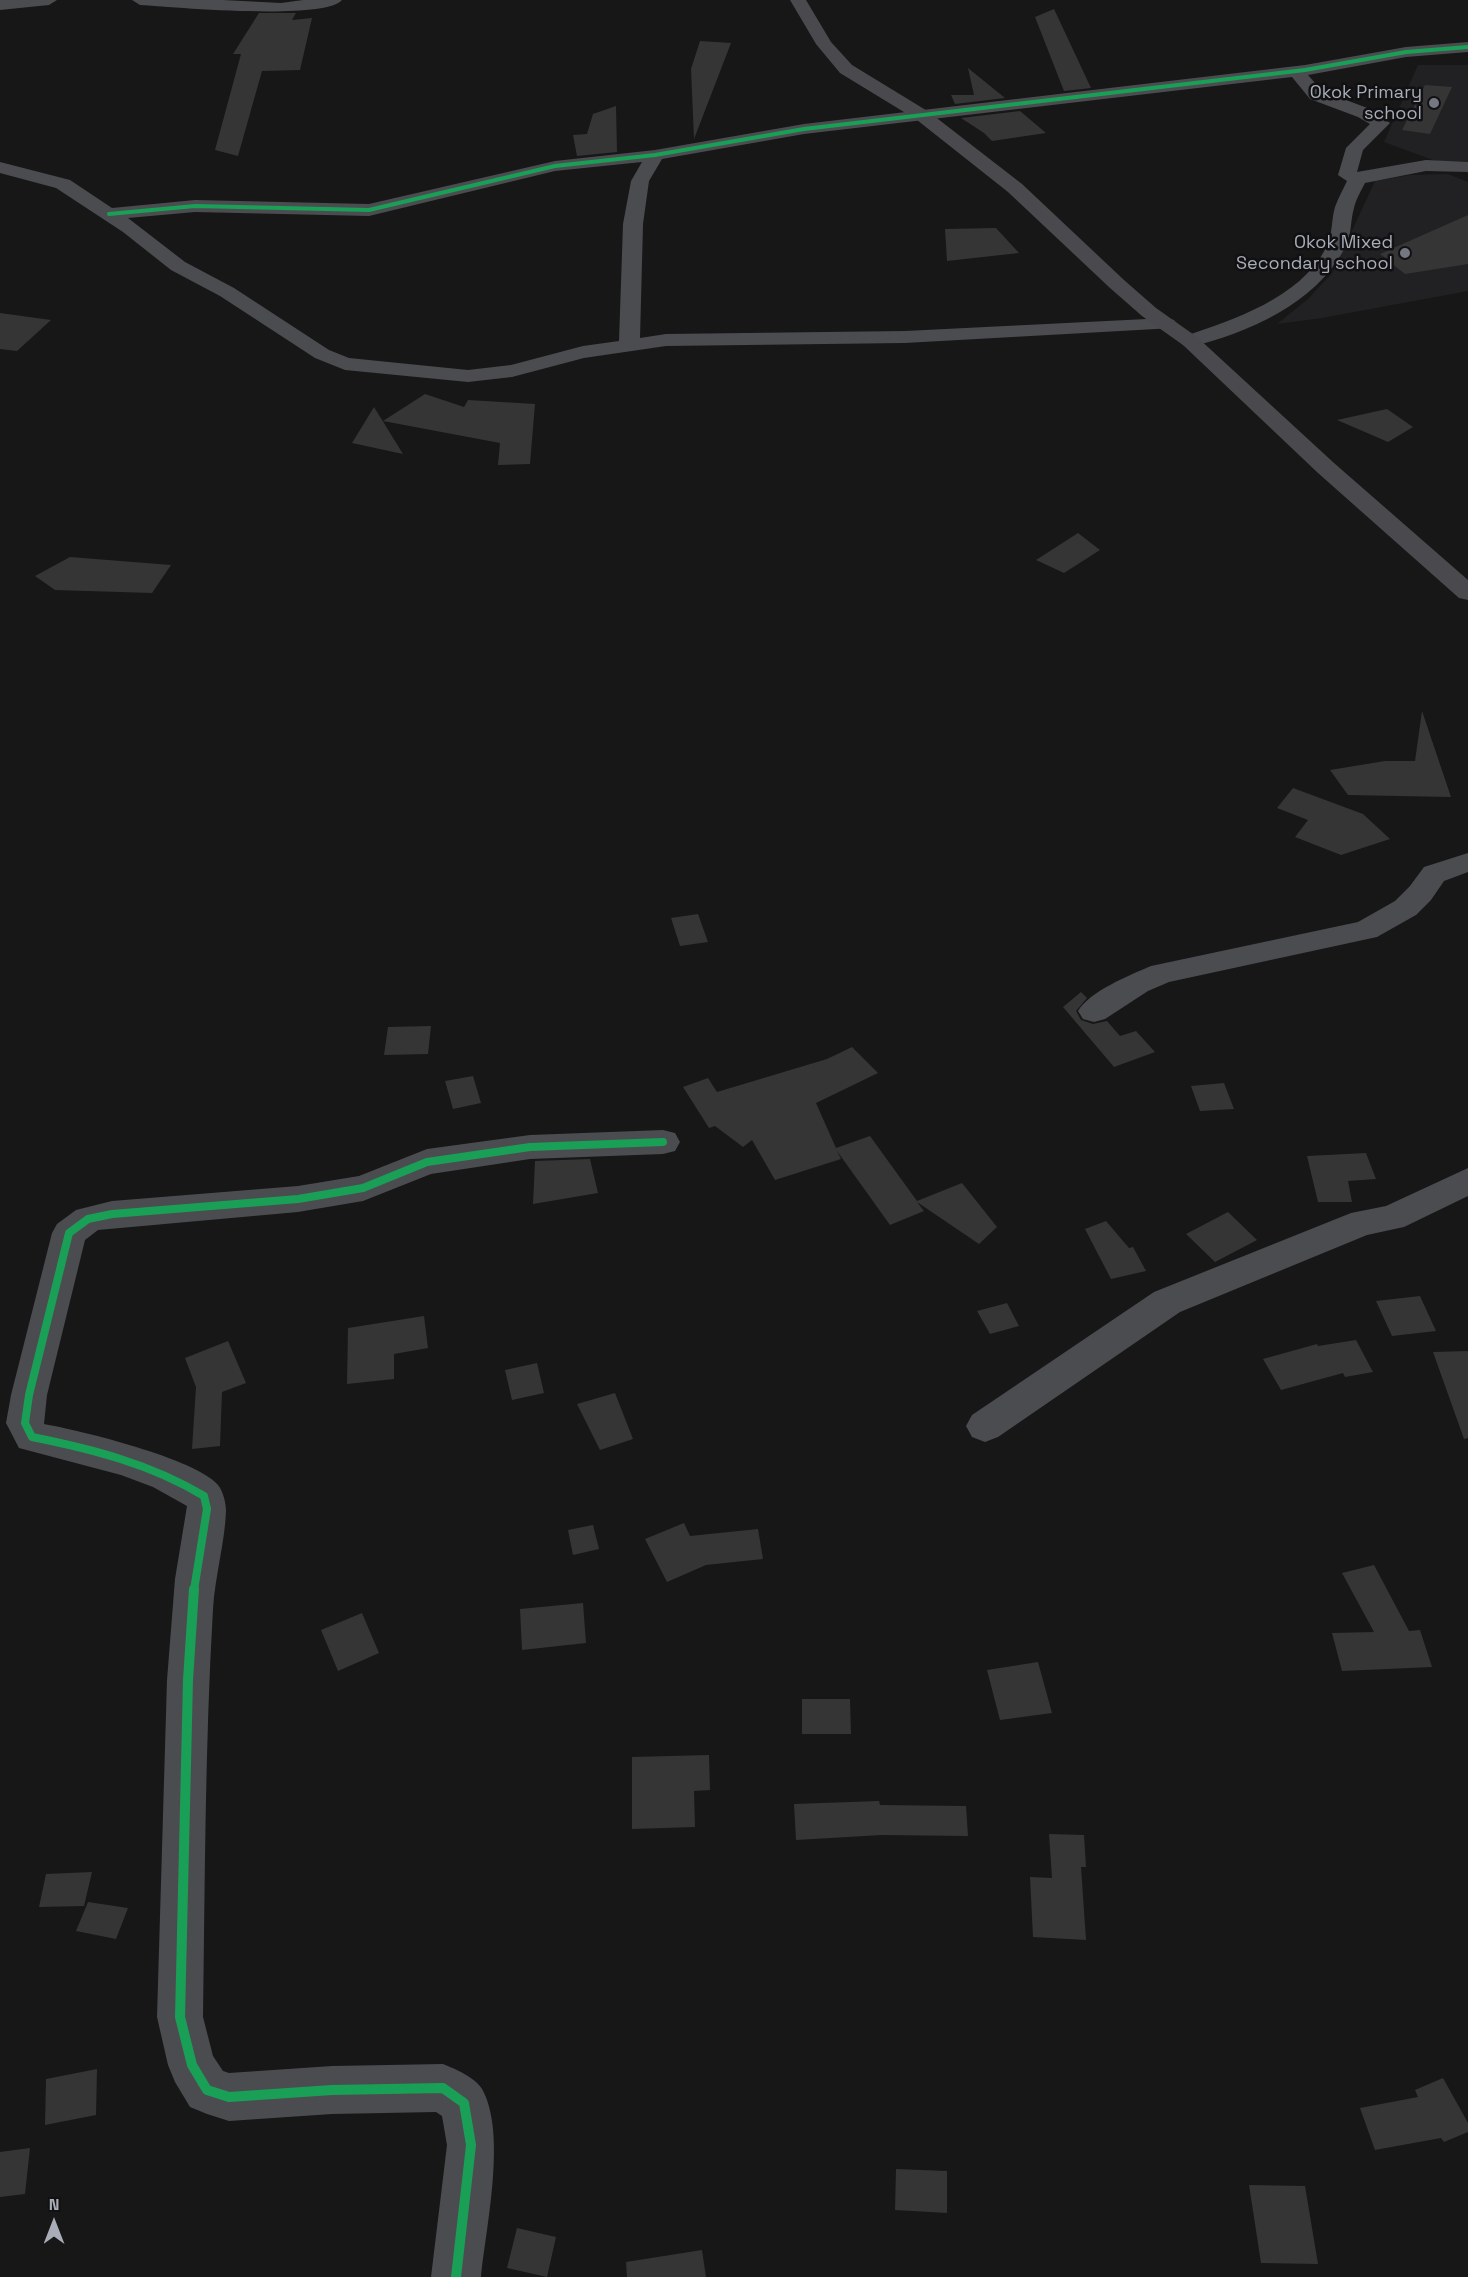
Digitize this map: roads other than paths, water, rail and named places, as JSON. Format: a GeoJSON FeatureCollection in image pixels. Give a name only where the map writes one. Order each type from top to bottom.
{"type":"FeatureCollection","features":[{"type":"Feature","properties":{"kind":"street"},"geometry":{"type":"LineString","coordinates":[[0,5],[49,0]]}},
{"type":"Feature","properties":{"kind":"street"},"geometry":{"type":"LineString","coordinates":[[140,0],[281,8],[334,0]]}},
{"type":"Feature","properties":{"kind":"street"},"geometry":{"type":"LineString","coordinates":[[798,0],[824,44],[846,69],[923,116],[1015,188],[1149,312],[1190,341],[1326,468],[1468,593]]}},
{"type":"Feature","properties":{"kind":"street"},"geometry":{"type":"LineString","coordinates":[[109,214],[195,206],[369,210],[555,166],[655,155],[804,129],[1295,70],[1406,52],[1468,47]]}},
{"type":"Feature","properties":{"kind":"street"},"geometry":{"type":"LineString","coordinates":[[1295,70],[1316,95],[1381,123],[1355,148],[1347,175],[1357,179],[1402,167],[1454,165],[1468,167]]}},
{"type":"Feature","properties":{"kind":"street"},"geometry":{"type":"LineString","coordinates":[[629,345],[633,224],[640,181],[655,155]]}},
{"type":"Feature","properties":{"kind":"street"},"geometry":{"type":"LineString","coordinates":[[0,167],[63,184],[109,214],[178,266],[227,292],[322,354],[345,364],[468,376],[512,371],[583,352],[666,340],[905,338],[1167,324]]}},
{"type":"Feature","properties":{"kind":"street"},"geometry":{"type":"LineString","coordinates":[[1190,341],[1270,310],[1312,279],[1335,250],[1342,231],[1344,208],[1357,179]]}},
{"type":"Feature","properties":{"kind":"street"},"geometry":{"type":"LineString","coordinates":[[1094,1011],[1137,984],[1162,973],[1366,930],[1397,915],[1423,893],[1434,874],[1468,862]]}},
{"type":"Feature","properties":{"kind":"street"},"geometry":{"type":"LineString","coordinates":[[456,2277],[471,2145],[464,2103],[443,2088],[332,2090],[230,2097],[207,2090],[192,2065],[180,2017],[188,1680],[195,1579],[207,1509],[204,1496],[189,1485],[129,1462],[67,1443],[32,1437],[25,1423],[29,1395],[69,1233],[88,1219],[112,1214],[298,1199],[363,1188],[427,1162],[530,1147],[663,1142]]}},
{"type":"Feature","properties":{"kind":"street"},"geometry":{"type":"LineString","coordinates":[[985,1426],[1167,1302],[1364,1222],[1392,1218],[1468,1180]]}},
{"type":"Feature","properties":{"kind":"place","name":"Okok Primary school"},"geometry":{"type":"Point","coordinates":[1434,103]}},
{"type":"Feature","properties":{"kind":"place","name":"Okok Mixed Secondary school"},"geometry":{"type":"Point","coordinates":[1405,253]}}]}
